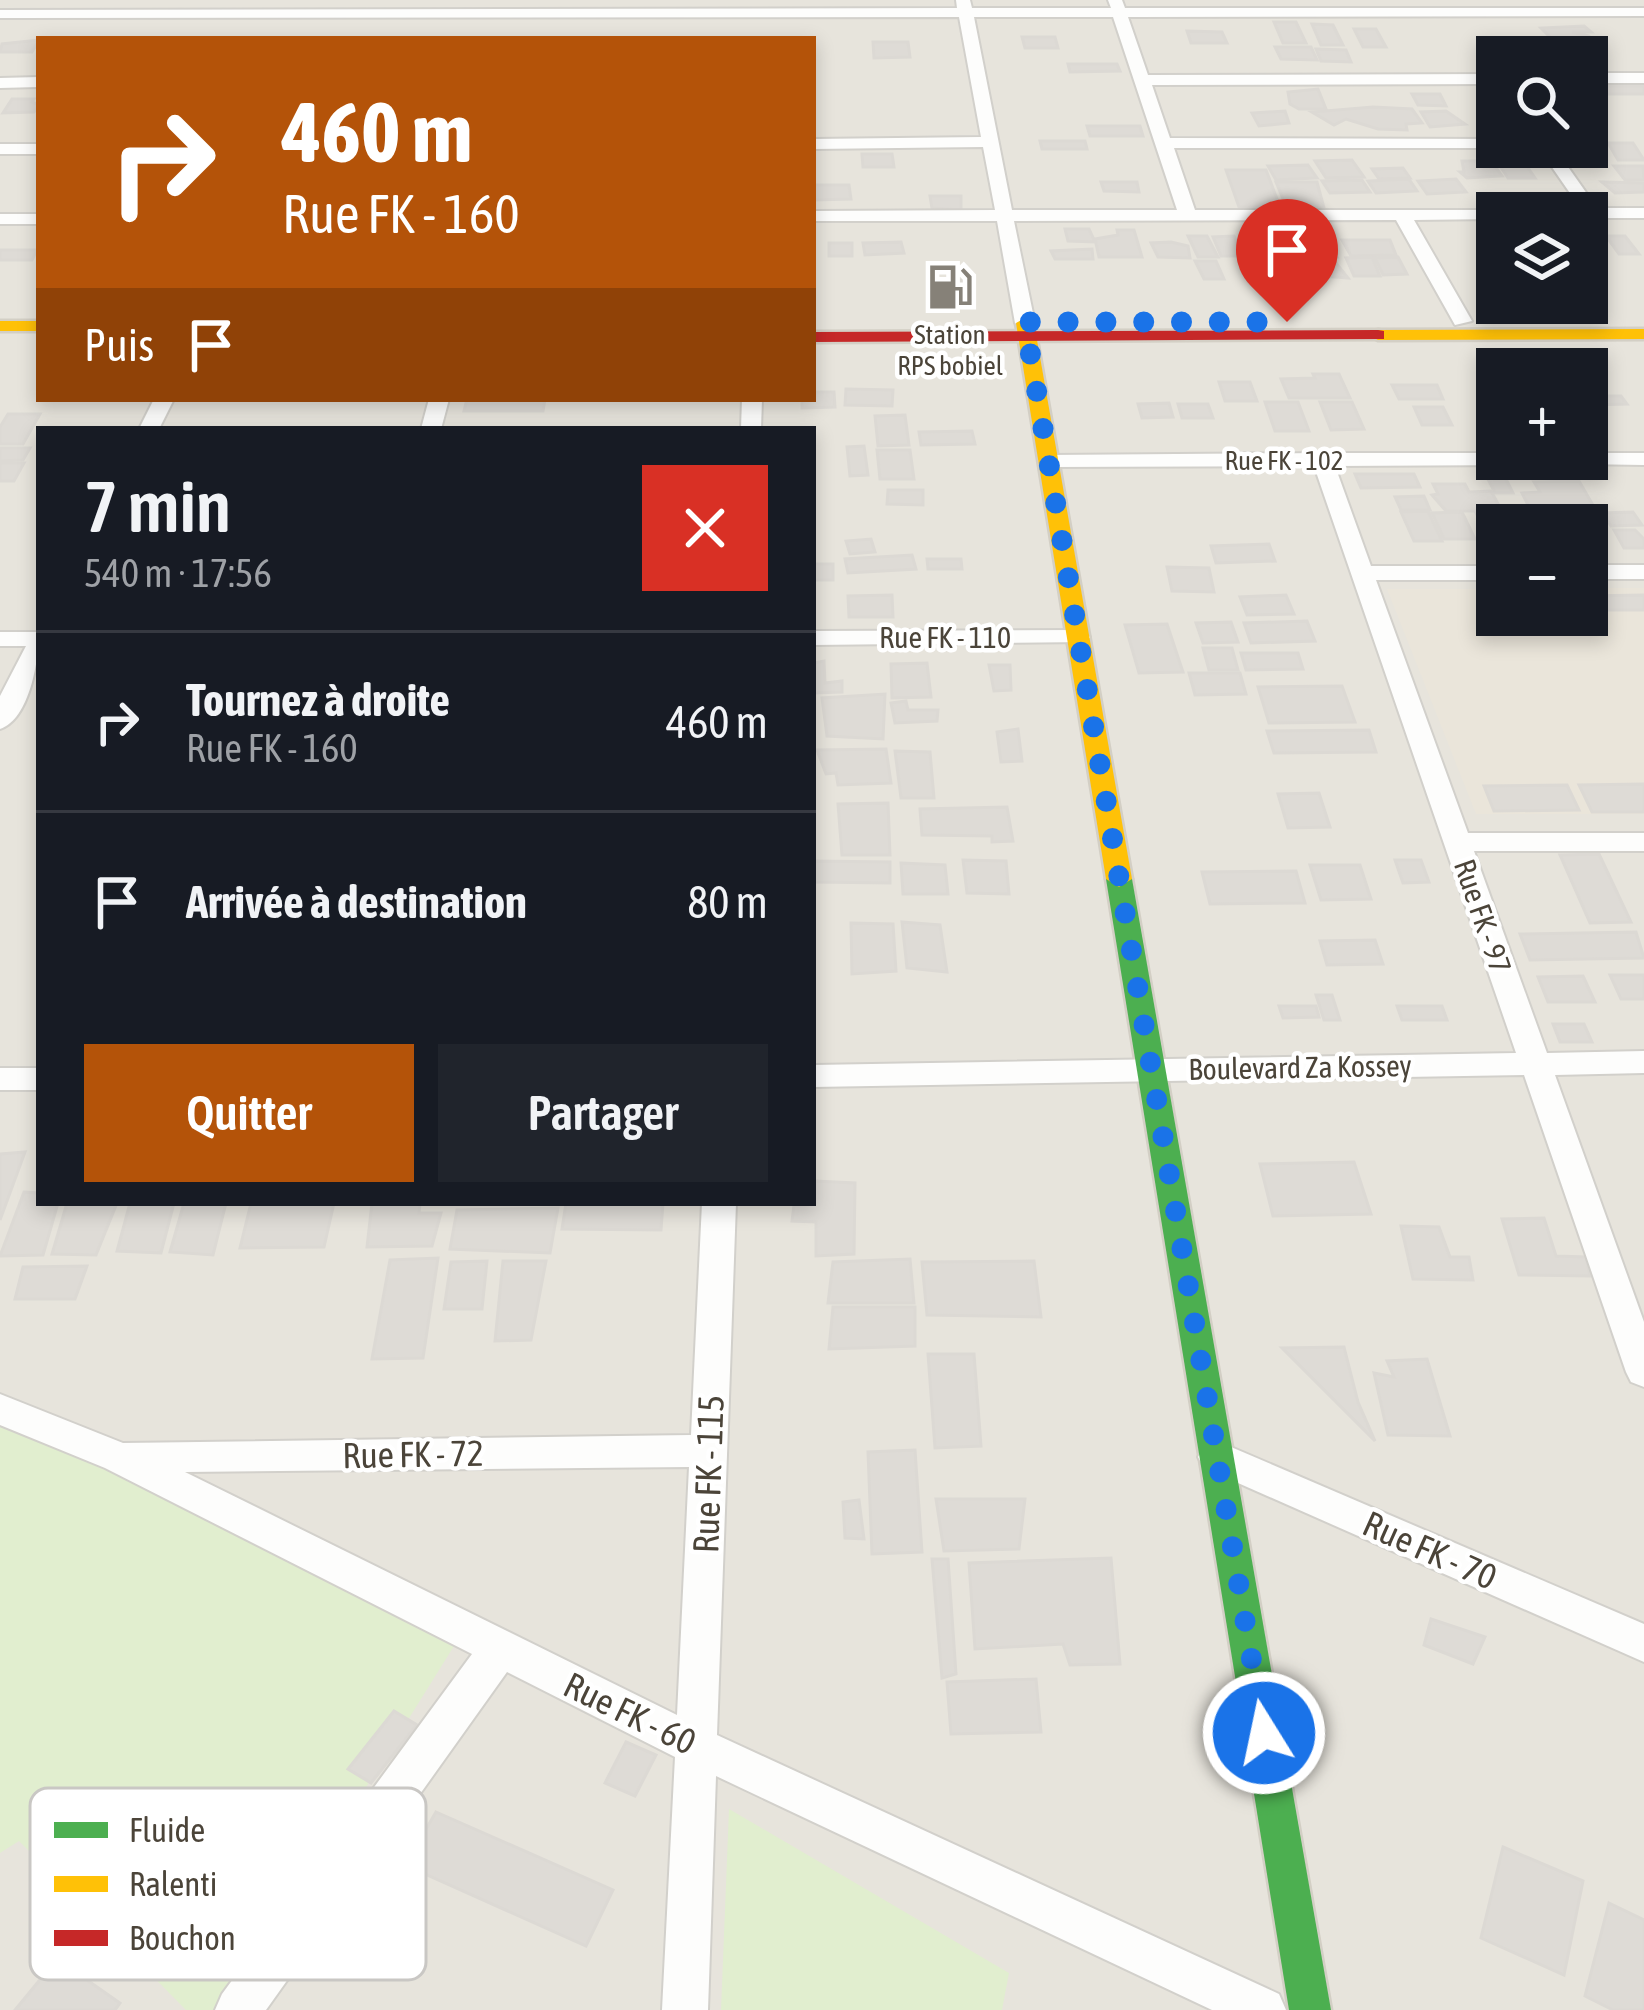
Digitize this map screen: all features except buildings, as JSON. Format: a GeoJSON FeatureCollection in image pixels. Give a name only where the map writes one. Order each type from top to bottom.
{"type":"FeatureCollection","features":[{"type":"Feature","properties":{"kind":"main road"},"geometry":{"type":"LineString","coordinates":[[816,337],[1026,329],[1644,320]]}},
{"type":"Feature","properties":{"kind":"main road"},"geometry":{"type":"LineString","coordinates":[[816,323],[1644,334]]}},
{"type":"Feature","properties":{"kind":"main road"},"geometry":{"type":"LineString","coordinates":[[0,326],[36,326]]}},
{"type":"Feature","properties":{"kind":"main road"},"geometry":{"type":"LineString","coordinates":[[1026,329],[1310,2010]]}},
{"type":"Feature","properties":{"kind":"main road"},"geometry":{"type":"LineString","coordinates":[[0,339],[36,338]]}},
{"type":"Feature","properties":{"kind":"street"},"geometry":{"type":"LineString","coordinates":[[0,14],[787,19],[809,6],[1117,6],[1463,7],[1633,16]]}},
{"type":"Feature","properties":{"kind":"street"},"geometry":{"type":"LineString","coordinates":[[964,6],[1026,329]]}},
{"type":"Feature","properties":{"kind":"street"},"geometry":{"type":"LineString","coordinates":[[1117,6],[1188,215]]}},
{"type":"Feature","properties":{"kind":"street"},"geometry":{"type":"LineString","coordinates":[[1608,79],[1644,78]]}},
{"type":"Feature","properties":{"kind":"street"},"geometry":{"type":"LineString","coordinates":[[1142,80],[1476,79]]}},
{"type":"Feature","properties":{"kind":"street"},"geometry":{"type":"LineString","coordinates":[[0,83],[36,82]]}},
{"type":"Feature","properties":{"kind":"street"},"geometry":{"type":"LineString","coordinates":[[816,144],[990,142]]}},
{"type":"Feature","properties":{"kind":"street"},"geometry":{"type":"LineString","coordinates":[[1163,143],[1476,144]]}},
{"type":"Feature","properties":{"kind":"street"},"geometry":{"type":"LineString","coordinates":[[0,149],[36,149]]}},
{"type":"Feature","properties":{"kind":"street"},"geometry":{"type":"LineString","coordinates":[[1608,213],[1644,213]]}},
{"type":"Feature","properties":{"kind":"street"},"geometry":{"type":"LineString","coordinates":[[1402,214],[1462,321]]}},
{"type":"Feature","properties":{"kind":"street"},"geometry":{"type":"LineString","coordinates":[[816,216],[1476,214]]}},
{"type":"Feature","properties":{"kind":"street"},"geometry":{"type":"LineString","coordinates":[[0,219],[36,218]]}},
{"type":"Feature","properties":{"kind":"street","name":"Rue FK - 97"},"geometry":{"type":"LineString","coordinates":[[1322,459],[1644,1372]]}},
{"type":"Feature","properties":{"kind":"street","name":"Rue FK - 102"},"geometry":{"type":"LineString","coordinates":[[1048,461],[1476,459]]}},
{"type":"Feature","properties":{"kind":"street"},"geometry":{"type":"LineString","coordinates":[[1608,459],[1644,459]]}},
{"type":"Feature","properties":{"kind":"street"},"geometry":{"type":"LineString","coordinates":[[1608,572],[1644,572]]}},
{"type":"Feature","properties":{"kind":"street"},"geometry":{"type":"LineString","coordinates":[[1362,573],[1476,573]]}},
{"type":"Feature","properties":{"kind":"street","name":"Rue FK - 110"},"geometry":{"type":"LineString","coordinates":[[816,638],[1078,637]]}},
{"type":"Feature","properties":{"kind":"street"},"geometry":{"type":"LineString","coordinates":[[0,639],[36,642]]}},
{"type":"Feature","properties":{"kind":"street"},"geometry":{"type":"LineString","coordinates":[[0,722],[36,648]]}},
{"type":"Feature","properties":{"kind":"street"},"geometry":{"type":"LineString","coordinates":[[1457,842],[1644,842]]}},
{"type":"Feature","properties":{"kind":"street","name":"Boulevard Za Kossey"},"geometry":{"type":"LineString","coordinates":[[816,1076],[1644,1062]]}},
{"type":"Feature","properties":{"kind":"street"},"geometry":{"type":"LineString","coordinates":[[0,1079],[36,1079]]}},
{"type":"Feature","properties":{"kind":"street","name":"Rue FK - 115"},"geometry":{"type":"LineString","coordinates":[[685,2010],[719,1206]]}},
{"type":"Feature","properties":{"kind":"street","name":"Rue FK - 60"},"geometry":{"type":"LineString","coordinates":[[0,1409],[118,1457],[696,1746],[1263,2010]]}},
{"type":"Feature","properties":{"kind":"street","name":"Rue FK - 72"},"geometry":{"type":"LineString","coordinates":[[118,1457],[709,1451]]}},
{"type":"Feature","properties":{"kind":"street","name":"Rue FK - 70"},"geometry":{"type":"LineString","coordinates":[[1217,1456],[1644,1642]]}},
{"type":"Feature","properties":{"kind":"street"},"geometry":{"type":"LineString","coordinates":[[399,1788],[501,1648]]}},
{"type":"Feature","properties":{"kind":"street"},"geometry":{"type":"LineString","coordinates":[[238,2010],[260,1980]]}},
{"type":"Feature","properties":{"kind":"shaded area"},"geometry":{"type":"Polygon","coordinates":[[[0,0],[1644,0],[1644,2010],[0,2010],[0,0]]]}},
{"type":"Feature","properties":{"kind":"shaded area"},"geometry":{"type":"Polygon","coordinates":[[[1608,588],[1644,588],[1644,814],[1476,814],[1387,589],[1476,589],[1476,636],[1608,636],[1608,588]]]}},
{"type":"Feature","properties":{"kind":"green space"},"geometry":{"type":"Polygon","coordinates":[[[0,1418],[464,1630],[365,1788],[30,1788],[30,1852],[19,1841],[0,1853],[0,1418]]]}},
{"type":"Feature","properties":{"kind":"green space"},"geometry":{"type":"Polygon","coordinates":[[[729,1809],[1009,1973],[1002,2010],[721,2010],[729,1809]]]}},
{"type":"Feature","properties":{"kind":"green space"},"geometry":{"type":"Polygon","coordinates":[[[156,1980],[246,1980],[227,2010],[186,2010],[156,1980]]]}},
{"type":"Feature","properties":{"kind":"traffic: fast"},"geometry":{"type":"LineString","coordinates":[[1119,879],[1310,2010]]}},
{"type":"Feature","properties":{"kind":"traffic: slow"},"geometry":{"type":"LineString","coordinates":[[1025,323],[1119,879]]}},
{"type":"Feature","properties":{"kind":"traffic: slow"},"geometry":{"type":"LineString","coordinates":[[0,326],[36,326]]}},
{"type":"Feature","properties":{"kind":"traffic: slow"},"geometry":{"type":"LineString","coordinates":[[1378,335],[1644,334]]}},
{"type":"Feature","properties":{"kind":"traffic: jam"},"geometry":{"type":"LineString","coordinates":[[816,337],[1378,335]]}},
{"type":"Feature","properties":{"kind":"place","name":"Station RPS bobiel"},"geometry":{"type":"Point","coordinates":[950,287]}},
{"type":"Feature","properties":{"kind":"route"},"geometry":{"type":"LineString","coordinates":[[1264,1733],[1025,322],[1287,322]]}}]}
